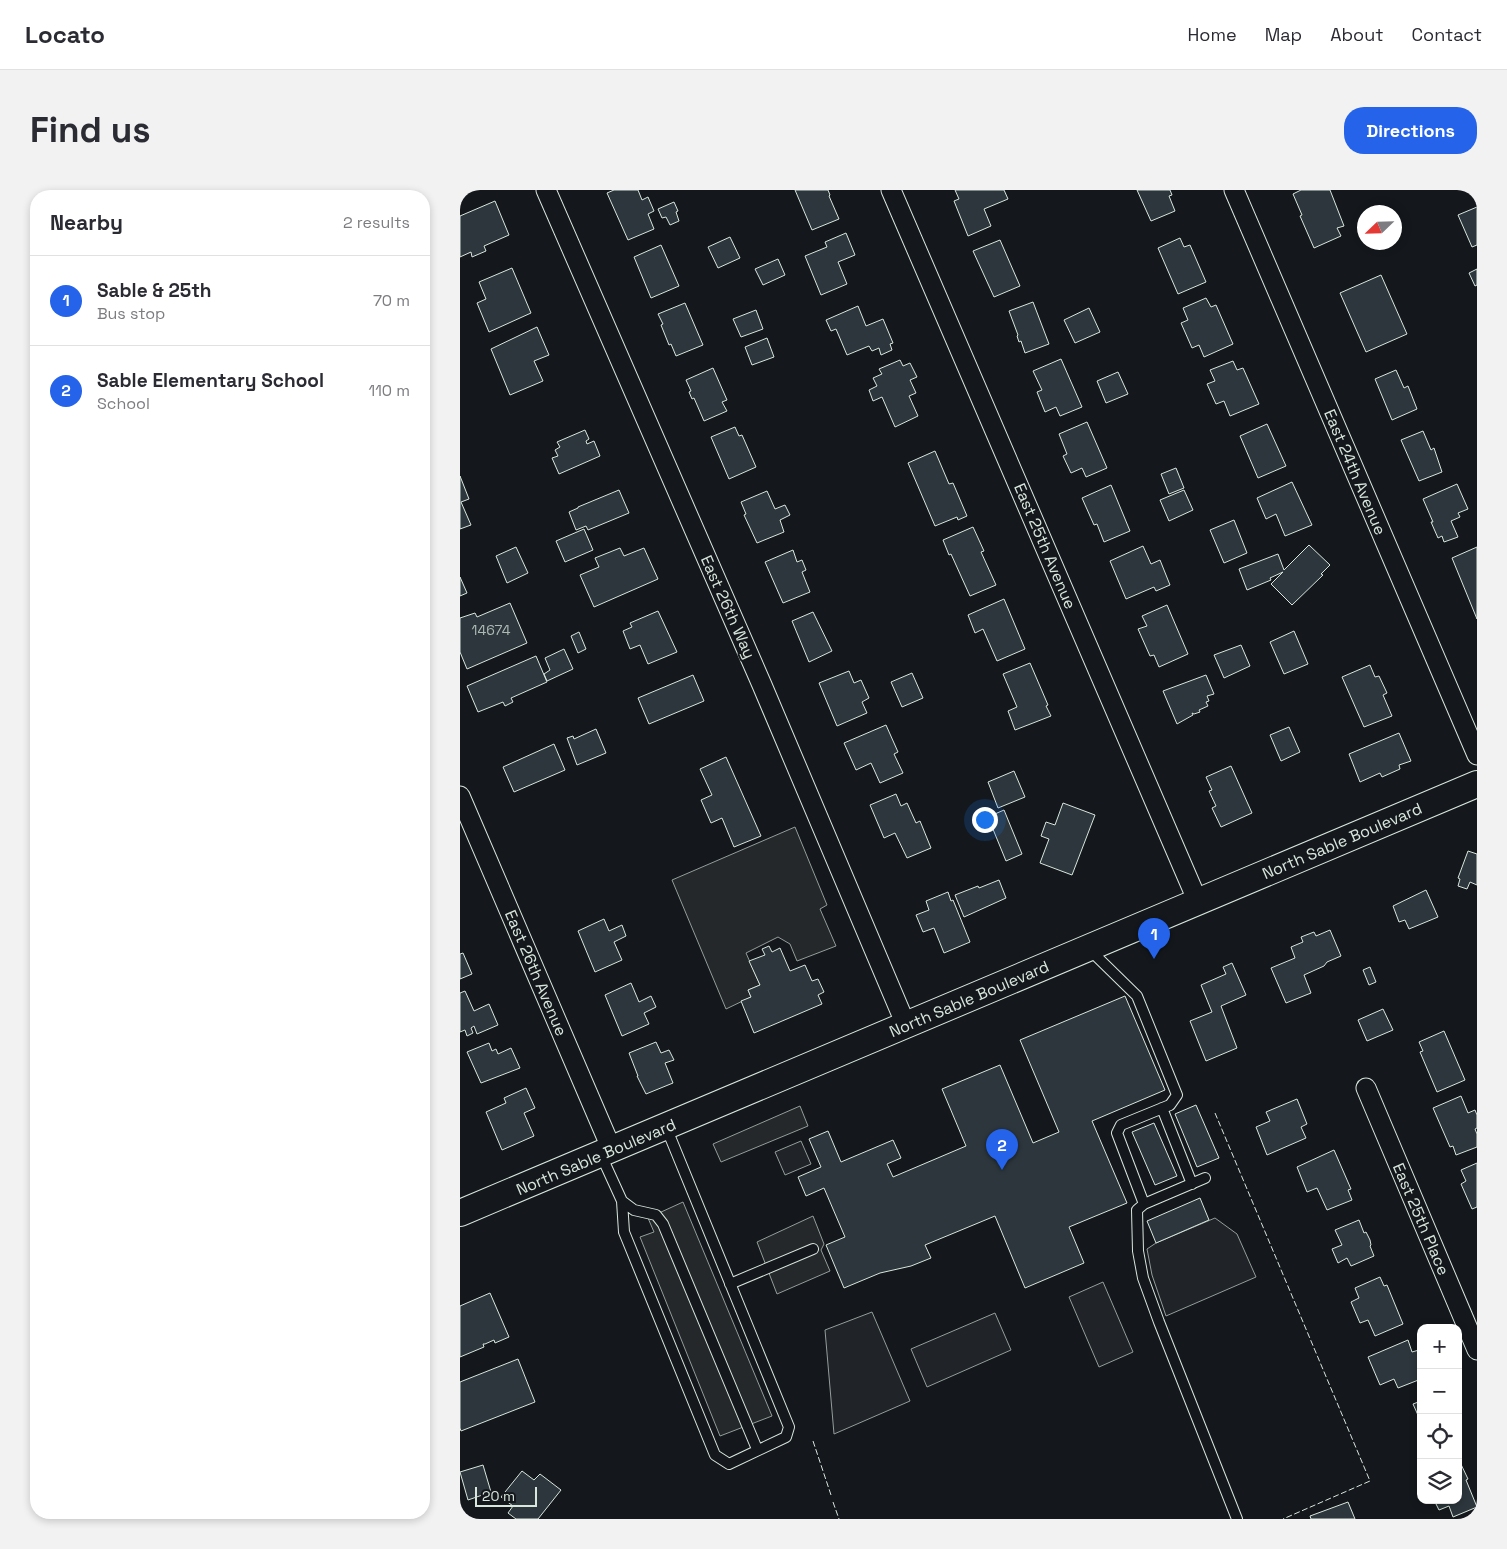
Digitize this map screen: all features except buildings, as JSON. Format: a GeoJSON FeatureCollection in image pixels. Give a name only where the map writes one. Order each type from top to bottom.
{"type":"FeatureCollection","features":[{"type":"Feature","properties":{"kind":"street","name":"East 26th Way"},"geometry":{"type":"LineString","coordinates":[[546,190],[762,685],[906,1025]]}},
{"type":"Feature","properties":{"kind":"street","name":"East 25th Avenue"},"geometry":{"type":"LineString","coordinates":[[892,190],[1198,902]]}},
{"type":"Feature","properties":{"kind":"street","name":"East 24th Avenue"},"geometry":{"type":"LineString","coordinates":[[1234,190],[1477,755]]}},
{"type":"Feature","properties":{"kind":"street","name":"North Sable Boulevard"},"geometry":{"type":"LineString","coordinates":[[460,1213],[1477,784]]}},
{"type":"Feature","properties":{"kind":"street","name":"East 26th Avenue"},"geometry":{"type":"LineString","coordinates":[[460,796],[465,824],[606,1152]]}},
{"type":"Feature","properties":{"kind":"street","name":"East 25th Place"},"geometry":{"type":"LineString","coordinates":[[1366,1088],[1477,1350]]}},
{"type":"Feature","properties":{"kind":"lane"},"geometry":{"type":"LineString","coordinates":[[1087,948],[1137,996],[1177,1094],[1170,1104],[1121,1126],[1117,1133],[1144,1204]]}},
{"type":"Feature","properties":{"kind":"lane"},"geometry":{"type":"LineString","coordinates":[[1162,1108],[1192,1184]]}},
{"type":"Feature","properties":{"kind":"lane"},"geometry":{"type":"LineString","coordinates":[[606,1152],[622,1201],[624,1232],[715,1455],[729,1464],[757,1449],[786,1437],[788,1427],[666,1127]]}},
{"type":"Feature","properties":{"kind":"lane"},"geometry":{"type":"LineString","coordinates":[[1205,1178],[1144,1204],[1136,1210],[1138,1251],[1143,1278],[1159,1322],[1237,1519]]}},
{"type":"Feature","properties":{"kind":"lane"},"geometry":{"type":"LineString","coordinates":[[622,1201],[634,1210],[656,1215],[663,1224],[757,1449]]}},
{"type":"Feature","properties":{"kind":"lane"},"geometry":{"type":"LineString","coordinates":[[730,1284],[812,1249]]}},
{"type":"Feature","properties":{"kind":"shaded area"},"geometry":{"type":"Polygon","coordinates":[[[795,827],[827,905],[820,909],[836,946],[797,961],[790,944],[778,937],[746,953],[760,985],[748,990],[751,997],[726,1009],[672,880],[795,827]]]}},
{"type":"Feature","properties":{"kind":"shaded area"},"geometry":{"type":"Polygon","coordinates":[[[800,1106],[808,1126],[721,1162],[713,1144],[800,1106]]]}},
{"type":"Feature","properties":{"kind":"shaded area"},"geometry":{"type":"Polygon","coordinates":[[[801,1141],[811,1164],[785,1175],[775,1152],[801,1141]]]}},
{"type":"Feature","properties":{"kind":"shaded area"},"geometry":{"type":"Polygon","coordinates":[[[683,1202],[772,1416],[720,1436],[640,1237],[654,1232],[648,1218],[683,1202]]]}},
{"type":"Feature","properties":{"kind":"shaded area"},"geometry":{"type":"Polygon","coordinates":[[[813,1216],[824,1244],[821,1250],[830,1271],[777,1294],[757,1242],[813,1216]]]}},
{"type":"Feature","properties":{"kind":"shaded area"},"geometry":{"type":"Polygon","coordinates":[[[1215,1218],[1237,1234],[1256,1277],[1166,1316],[1152,1275],[1147,1249],[1156,1243],[1215,1218]]]}},
{"type":"Feature","properties":{"kind":"shaded area"},"geometry":{"type":"Polygon","coordinates":[[[1103,1282],[1133,1352],[1099,1367],[1069,1297],[1103,1282]]]}},
{"type":"Feature","properties":{"kind":"shaded area"},"geometry":{"type":"Polygon","coordinates":[[[872,1312],[910,1401],[834,1434],[825,1330],[872,1312]]]}},
{"type":"Feature","properties":{"kind":"shaded area"},"geometry":{"type":"Polygon","coordinates":[[[995,1313],[1011,1350],[927,1387],[911,1349],[995,1313]]]}},
{"type":"Feature","properties":{"kind":"fence"},"geometry":{"type":"LineString","coordinates":[[1215,1113],[1370,1481],[1283,1519]]}},
{"type":"Feature","properties":{"kind":"fence"},"geometry":{"type":"LineString","coordinates":[[813,1441],[831,1495]]}},
{"type":"Feature","properties":{"kind":"fence"},"geometry":{"type":"LineString","coordinates":[[833,1502],[839,1519]]}},
{"type":"Feature","properties":{"kind":"place","name":"Sable & 25th"},"geometry":{"type":"Point","coordinates":[1154,959]}},
{"type":"Feature","properties":{"kind":"place","name":"Sable Elementary School"},"geometry":{"type":"Point","coordinates":[1002,1170]}}]}
